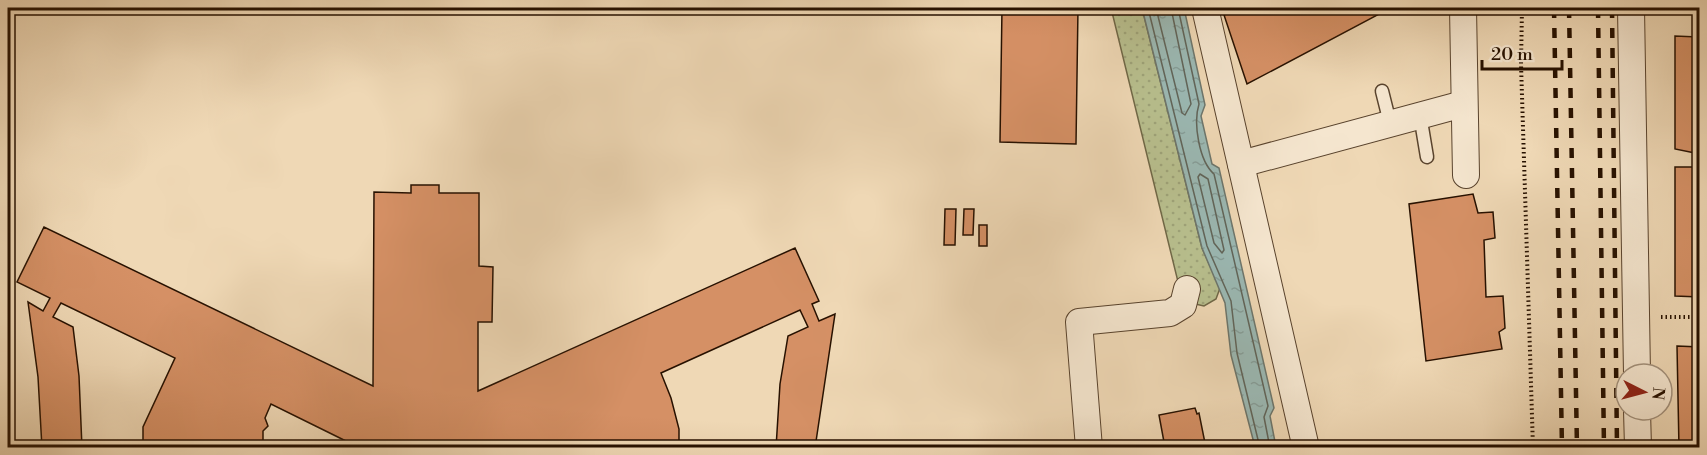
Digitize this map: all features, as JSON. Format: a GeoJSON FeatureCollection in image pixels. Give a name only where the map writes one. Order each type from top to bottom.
{"type":"FeatureCollection","features":[{"type":"Feature","properties":{"kind":"street"},"geometry":{"type":"LineString","coordinates":[[1205,8],[1306,447]]}},
{"type":"Feature","properties":{"kind":"street"},"geometry":{"type":"LineString","coordinates":[[1463,8],[1466,175]]}},
{"type":"Feature","properties":{"kind":"street"},"geometry":{"type":"LineString","coordinates":[[1631,8],[1637,362]]}},
{"type":"Feature","properties":{"kind":"street"},"geometry":{"type":"LineString","coordinates":[[1241,164],[1463,104]]}},
{"type":"Feature","properties":{"kind":"street"},"geometry":{"type":"LineString","coordinates":[[1089,447],[1079,322],[1170,313],[1183,305],[1187,289]]}},
{"type":"Feature","properties":{"kind":"street"},"geometry":{"type":"LineString","coordinates":[[1637,422],[1638,447]]}},
{"type":"Feature","properties":{"kind":"lane"},"geometry":{"type":"LineString","coordinates":[[1382,92],[1390,123]]}},
{"type":"Feature","properties":{"kind":"lane"},"geometry":{"type":"LineString","coordinates":[[1420,115],[1427,157]]}},
{"type":"Feature","properties":{"kind":"lane"},"geometry":{"type":"LineString","coordinates":[[1410,447],[1435,447]]}},
{"type":"Feature","properties":{"kind":"path"},"geometry":{"type":"LineString","coordinates":[[1522,8],[1521,64],[1533,447]]}},
{"type":"Feature","properties":{"kind":"path"},"geometry":{"type":"LineString","coordinates":[[1636,317],[1700,317]]}},
{"type":"Feature","properties":{"kind":"green space"},"geometry":{"type":"Polygon","coordinates":[[[1111,8],[1142,8],[1202,248],[1220,288],[1216,299],[1204,306],[1191,303],[1180,290],[1111,8]]]}},
{"type":"Feature","properties":{"kind":"water"},"geometry":{"type":"Polygon","coordinates":[[[1142,8],[1184,8],[1205,105],[1201,116],[1212,164],[1219,168],[1274,408],[1270,416],[1276,447],[1255,447],[1231,355],[1225,303],[1202,248],[1142,8]]]}},
{"type":"Feature","properties":{"kind":"building"},"geometry":{"type":"Polygon","coordinates":[[[1002,8],[1078,8],[1076,144],[1000,142],[1002,8]]]}},
{"type":"Feature","properties":{"kind":"building"},"geometry":{"type":"Polygon","coordinates":[[[1239,8],[1384,8],[1385,11],[1247,84],[1224,15],[1239,8]]]}},
{"type":"Feature","properties":{"kind":"building"},"geometry":{"type":"Polygon","coordinates":[[[1700,30],[1700,154],[1675,149],[1675,36],[1698,37],[1700,30]]]}},
{"type":"Feature","properties":{"kind":"building"},"geometry":{"type":"Polygon","coordinates":[[[1675,167],[1700,167],[1700,297],[1675,296],[1675,167]]]}},
{"type":"Feature","properties":{"kind":"building"},"geometry":{"type":"Polygon","coordinates":[[[411,185],[439,185],[439,193],[479,193],[479,266],[493,267],[492,322],[478,322],[478,391],[795,248],[819,301],[812,304],[819,321],[835,314],[815,448],[776,448],[780,384],[788,336],[808,327],[800,310],[661,373],[671,398],[679,429],[679,448],[353,448],[354,445],[271,404],[265,418],[268,426],[263,431],[263,448],[143,448],[143,427],[175,358],[61,303],[53,317],[73,327],[79,376],[82,448],[42,448],[38,377],[28,302],[43,311],[50,298],[17,282],[44,227],[373,386],[374,192],[411,193],[411,185]]]}},
{"type":"Feature","properties":{"kind":"building"},"geometry":{"type":"Polygon","coordinates":[[[1473,194],[1478,213],[1493,212],[1495,238],[1484,240],[1486,297],[1503,296],[1505,328],[1499,332],[1502,349],[1426,361],[1409,204],[1473,194]]]}},
{"type":"Feature","properties":{"kind":"building"},"geometry":{"type":"Polygon","coordinates":[[[945,209],[956,209],[955,245],[944,245],[945,209]]]}},
{"type":"Feature","properties":{"kind":"building"},"geometry":{"type":"Polygon","coordinates":[[[964,209],[974,209],[973,235],[963,235],[964,209]]]}},
{"type":"Feature","properties":{"kind":"building"},"geometry":{"type":"Polygon","coordinates":[[[979,225],[987,225],[987,246],[979,246],[979,225]]]}},
{"type":"Feature","properties":{"kind":"building"},"geometry":{"type":"Polygon","coordinates":[[[1677,346],[1700,347],[1700,448],[1679,448],[1677,346]]]}},
{"type":"Feature","properties":{"kind":"building"},"geometry":{"type":"Polygon","coordinates":[[[1195,408],[1197,414],[1199,413],[1206,448],[1161,448],[1160,443],[1164,442],[1159,415],[1195,408]]]}},
{"type":"Feature","properties":{"kind":"railway"},"geometry":{"type":"LineString","coordinates":[[1554,8],[1562,448]]}},
{"type":"Feature","properties":{"kind":"railway"},"geometry":{"type":"LineString","coordinates":[[1569,8],[1577,448]]}},
{"type":"Feature","properties":{"kind":"railway"},"geometry":{"type":"LineString","coordinates":[[1598,8],[1604,448]]}},
{"type":"Feature","properties":{"kind":"railway"},"geometry":{"type":"LineString","coordinates":[[1612,8],[1617,448]]}}]}
